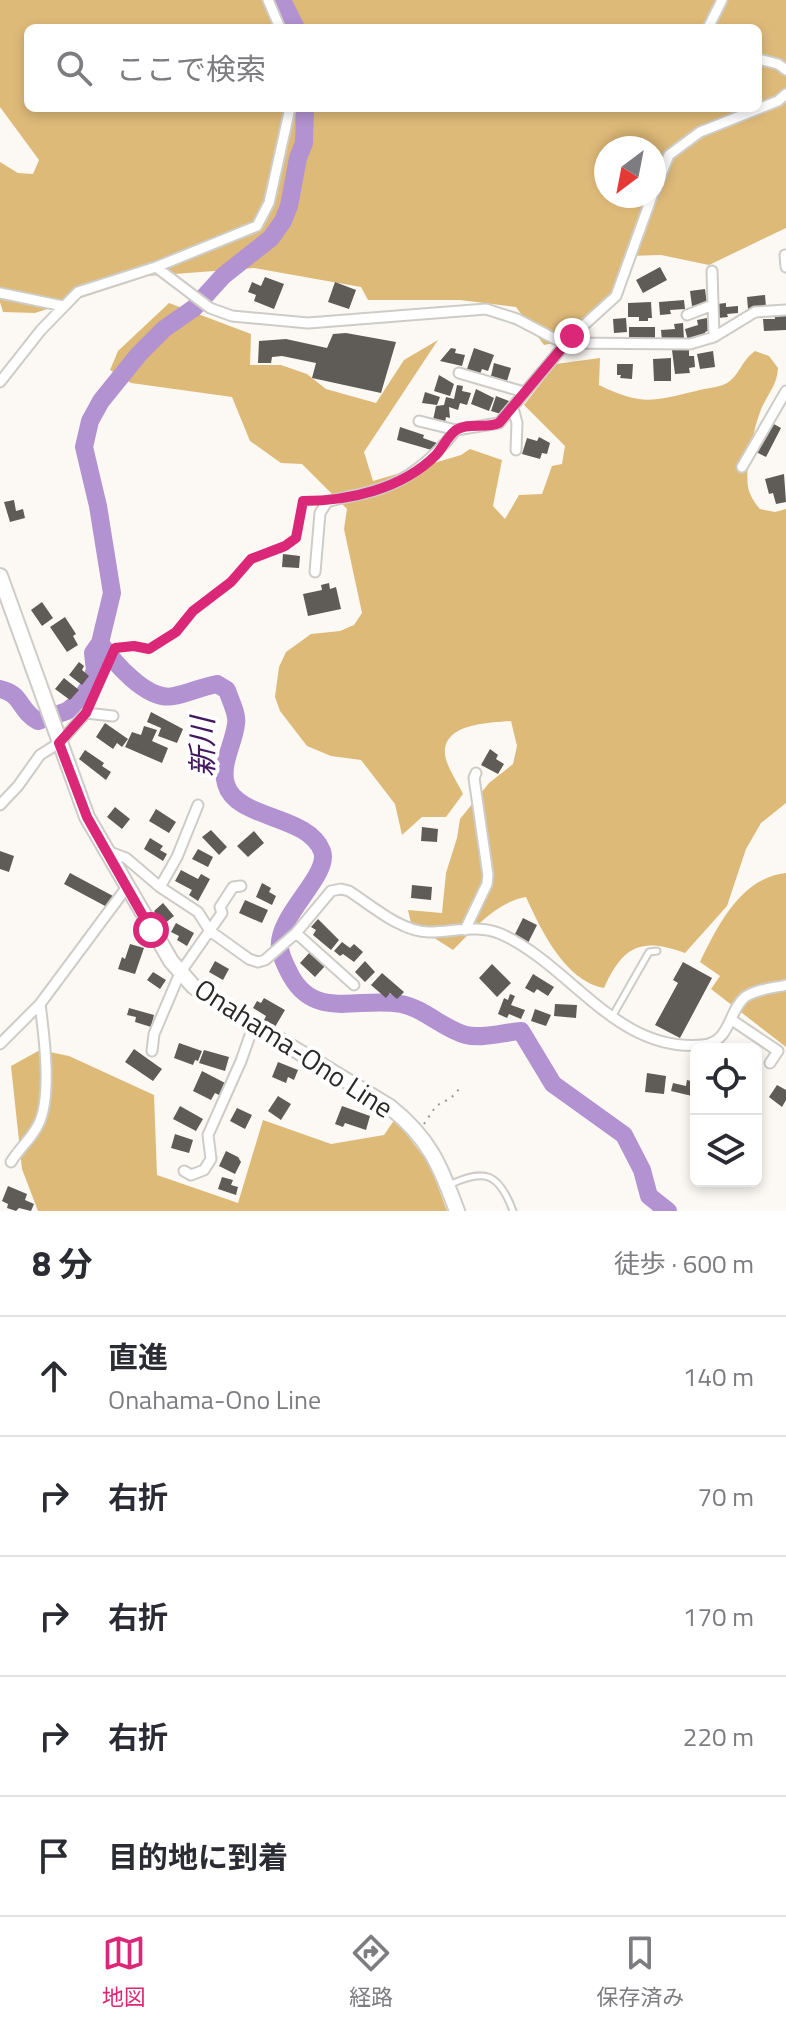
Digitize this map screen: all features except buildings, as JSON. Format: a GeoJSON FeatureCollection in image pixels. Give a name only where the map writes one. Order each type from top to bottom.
{"type":"FeatureCollection","features":[{"type":"Feature","properties":{"kind":"main road","name":"Onahama-Ono Line"},"geometry":{"type":"LineString","coordinates":[[0,576],[87,817],[151,930],[180,973],[207,996],[390,1107],[429,1146],[457,1211]]}},
{"type":"Feature","properties":{"kind":"street"},"geometry":{"type":"LineString","coordinates":[[268,0],[278,24]]}},
{"type":"Feature","properties":{"kind":"street"},"geometry":{"type":"LineString","coordinates":[[710,24],[722,0]]}},
{"type":"Feature","properties":{"kind":"street"},"geometry":{"type":"LineString","coordinates":[[762,60],[778,64],[786,70]]}},
{"type":"Feature","properties":{"kind":"street"},"geometry":{"type":"LineString","coordinates":[[762,107],[786,94]]}},
{"type":"Feature","properties":{"kind":"street"},"geometry":{"type":"LineString","coordinates":[[0,382],[78,292],[156,267],[257,226],[269,203],[289,112]]}},
{"type":"Feature","properties":{"kind":"street"},"geometry":{"type":"LineString","coordinates":[[666,162],[669,155],[700,132],[750,112]]}},
{"type":"Feature","properties":{"kind":"street"},"geometry":{"type":"LineString","coordinates":[[315,572],[320,513],[327,502],[398,481],[436,455],[456,430],[499,423],[572,336],[616,296],[648,208]]}},
{"type":"Feature","properties":{"kind":"street"},"geometry":{"type":"LineString","coordinates":[[785,255],[786,267]]}},
{"type":"Feature","properties":{"kind":"street"},"geometry":{"type":"LineString","coordinates":[[156,267],[205,304],[232,316],[308,323],[486,309],[517,319],[568,343],[679,345],[714,337],[755,312],[786,310]]}},
{"type":"Feature","properties":{"kind":"street"},"geometry":{"type":"LineString","coordinates":[[712,271],[714,337]]}},
{"type":"Feature","properties":{"kind":"street"},"geometry":{"type":"LineString","coordinates":[[0,293],[63,306]]}},
{"type":"Feature","properties":{"kind":"street"},"geometry":{"type":"LineString","coordinates":[[687,315],[713,305]]}},
{"type":"Feature","properties":{"kind":"street"},"geometry":{"type":"LineString","coordinates":[[459,373],[524,392]]}},
{"type":"Feature","properties":{"kind":"street"},"geometry":{"type":"LineString","coordinates":[[742,467],[786,391]]}},
{"type":"Feature","properties":{"kind":"street"},"geometry":{"type":"LineString","coordinates":[[513,408],[517,423],[516,450]]}},
{"type":"Feature","properties":{"kind":"street"},"geometry":{"type":"LineString","coordinates":[[419,421],[456,430]]}},
{"type":"Feature","properties":{"kind":"street"},"geometry":{"type":"LineString","coordinates":[[0,805],[40,755],[59,743],[86,713],[113,716]]}},
{"type":"Feature","properties":{"kind":"street"},"geometry":{"type":"LineString","coordinates":[[465,930],[487,884],[488,875],[474,778],[476,773]]}},
{"type":"Feature","properties":{"kind":"street"},"geometry":{"type":"LineString","coordinates":[[160,887],[177,857],[198,805]]}},
{"type":"Feature","properties":{"kind":"street"},"geometry":{"type":"LineString","coordinates":[[107,851],[126,858],[160,887],[198,912],[210,931],[249,959],[258,962],[265,960],[294,936],[331,891],[341,889],[416,930],[493,931],[528,949],[612,1018],[642,1036],[670,1043],[704,1045],[715,1041],[724,1033],[743,999],[782,986],[786,976]]}},
{"type":"Feature","properties":{"kind":"street"},"geometry":{"type":"LineString","coordinates":[[152,1051],[154,1034],[180,973],[222,913],[220,907],[233,887],[241,886]]}},
{"type":"Feature","properties":{"kind":"street"},"geometry":{"type":"LineString","coordinates":[[0,1044],[40,1004],[127,887]]}},
{"type":"Feature","properties":{"kind":"street"},"geometry":{"type":"LineString","coordinates":[[294,936],[354,985]]}},
{"type":"Feature","properties":{"kind":"street"},"geometry":{"type":"LineString","coordinates":[[11,1162],[38,1126],[42,1111],[47,1060],[40,1004]]}},
{"type":"Feature","properties":{"kind":"street"},"geometry":{"type":"LineString","coordinates":[[732,1020],[778,1051],[770,1063]]}},
{"type":"Feature","properties":{"kind":"street"},"geometry":{"type":"LineString","coordinates":[[184,1171],[191,1175],[204,1170],[211,1159],[208,1135],[254,1024]]}},
{"type":"Feature","properties":{"kind":"lane"},"geometry":{"type":"LineString","coordinates":[[612,1018],[649,952],[657,951]]}},
{"type":"Feature","properties":{"kind":"lane"},"geometry":{"type":"LineString","coordinates":[[448,1185],[478,1174],[488,1176],[505,1190],[513,1211]]}},
{"type":"Feature","properties":{"kind":"path"},"geometry":{"type":"LineString","coordinates":[[86,713],[115,648],[153,648],[176,632],[193,611],[231,582],[251,559],[285,546],[296,538],[303,501],[327,502]]}},
{"type":"Feature","properties":{"kind":"path"},"geometry":{"type":"LineString","coordinates":[[418,1132],[436,1106],[451,1098],[460,1088]]}},
{"type":"Feature","properties":{"kind":"shaded area"},"geometry":{"type":"Polygon","coordinates":[[[0,0],[786,0],[786,228],[709,265],[661,255],[628,256],[607,301],[587,317],[590,336],[544,345],[516,307],[460,300],[368,300],[361,287],[254,268],[148,276],[35,313],[3,312],[0,302],[0,162],[18,173],[33,174],[39,160],[0,107],[0,0]]]}},
{"type":"Feature","properties":{"kind":"shaded area"},"geometry":{"type":"Polygon","coordinates":[[[169,303],[251,334],[250,365],[281,365],[307,374],[326,389],[376,403],[404,360],[438,340],[364,452],[373,481],[461,455],[470,449],[502,460],[493,506],[505,519],[519,495],[542,494],[552,466],[562,464],[565,446],[524,405],[556,364],[600,358],[599,385],[626,396],[647,400],[723,385],[755,351],[769,356],[778,368],[777,374],[756,425],[747,479],[750,493],[760,509],[775,512],[786,509],[786,803],[761,823],[746,849],[727,906],[685,953],[656,946],[635,949],[618,963],[604,988],[590,983],[566,965],[547,938],[526,897],[495,910],[453,950],[411,923],[408,910],[442,913],[446,873],[460,819],[489,783],[513,764],[517,746],[511,721],[480,724],[459,730],[452,736],[446,744],[445,754],[463,794],[446,817],[422,817],[402,835],[395,804],[361,760],[331,756],[307,746],[280,711],[275,697],[279,667],[286,652],[311,634],[340,631],[354,625],[362,613],[344,529],[347,509],[302,464],[281,463],[250,441],[232,397],[131,383],[110,370],[118,351],[169,303]]]}},
{"type":"Feature","properties":{"kind":"shaded area"},"geometry":{"type":"Polygon","coordinates":[[[786,873],[786,1047],[711,989],[720,976],[700,962],[723,919],[744,894],[770,877],[786,873]]]}},
{"type":"Feature","properties":{"kind":"shaded area"},"geometry":{"type":"Polygon","coordinates":[[[40,1050],[69,1056],[154,1095],[157,1175],[238,1203],[263,1120],[331,1144],[384,1135],[395,1119],[430,1165],[447,1211],[38,1211],[22,1169],[11,1066],[40,1050]]]}},
{"type":"Feature","properties":{"kind":"waterway","name":"新川"},"geometry":{"type":"LineString","coordinates":[[282,0],[294,24]]}},
{"type":"Feature","properties":{"kind":"waterway","name":"新川"},"geometry":{"type":"LineString","coordinates":[[0,689],[17,698],[38,721],[67,711],[88,688],[95,670],[93,653],[100,643],[112,593],[98,506],[84,447],[90,421],[101,401],[139,354],[164,329],[194,308],[223,276],[271,238],[283,221],[304,143],[305,112]]}},
{"type":"Feature","properties":{"kind":"waterway","name":"新川"},"geometry":{"type":"LineString","coordinates":[[100,643],[132,679],[153,693],[174,696],[217,684],[227,690],[236,720],[225,769],[226,784],[232,796],[257,811],[302,830],[314,839],[322,851],[323,861],[319,872],[281,936],[283,959],[301,990],[326,1003],[386,1002],[409,1006],[466,1035],[486,1036],[521,1031],[553,1084],[624,1135],[642,1170],[649,1196],[668,1211]]}},
{"type":"Feature","properties":{"kind":"route"},"geometry":{"type":"LineString","coordinates":[[151,930],[87,817],[59,743],[86,713],[115,648],[153,648],[176,632],[200,604],[231,582],[251,559],[285,546],[296,538],[303,501],[327,502],[379,489],[398,481],[436,455],[456,430],[499,423],[572,336]]}}]}
